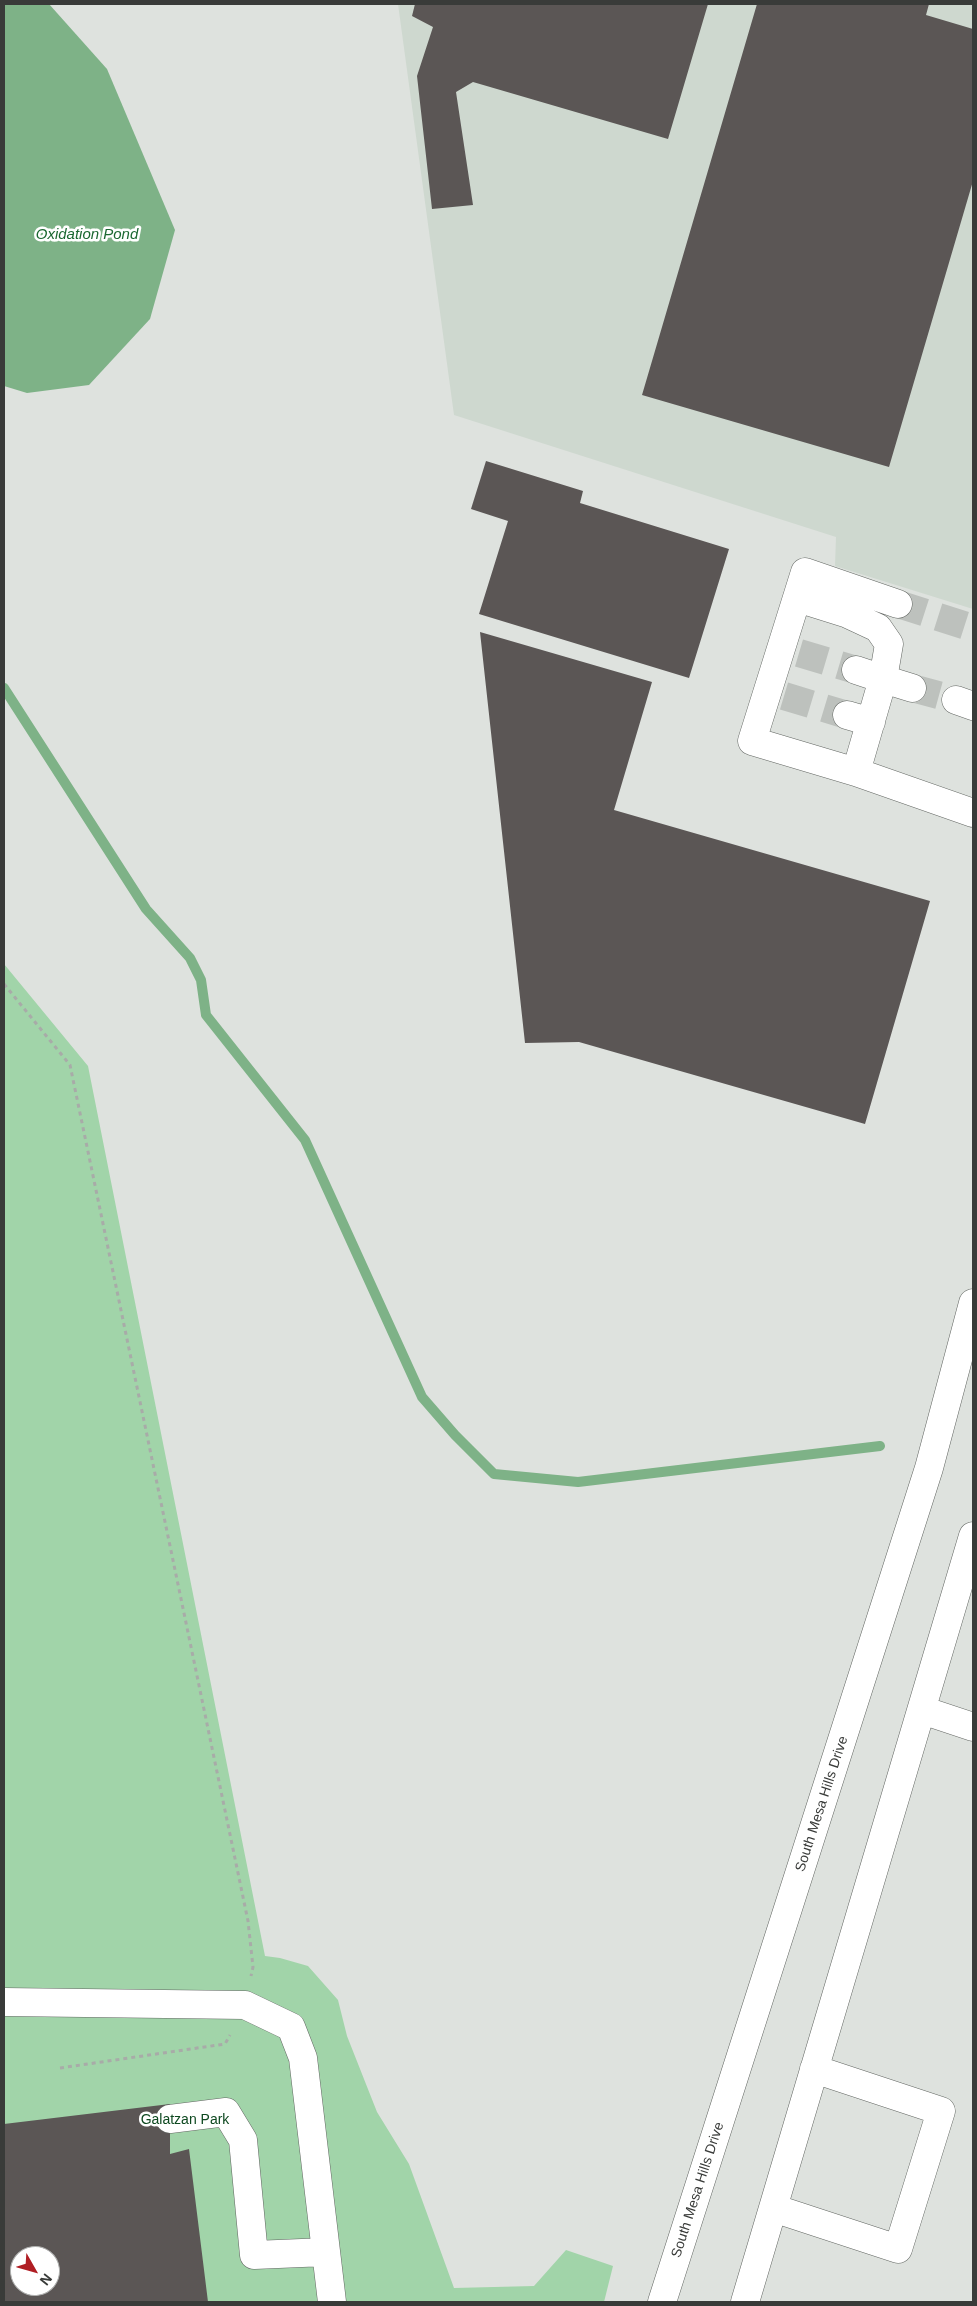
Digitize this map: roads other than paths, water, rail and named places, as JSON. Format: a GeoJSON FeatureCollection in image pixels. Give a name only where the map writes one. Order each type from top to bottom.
{"type":"FeatureCollection","features":[{"type":"Feature","properties":{"kind":"street"},"geometry":{"type":"LineString","coordinates":[[898,604],[805,572],[797,598],[790,651],[776,694],[752,741],[856,772],[973,812]]}},
{"type":"Feature","properties":{"kind":"street"},"geometry":{"type":"LineString","coordinates":[[797,598],[848,614],[878,628],[890,644],[883,679],[859,718],[856,772]]}},
{"type":"Feature","properties":{"kind":"street"},"geometry":{"type":"LineString","coordinates":[[856,670],[912,688]]}},
{"type":"Feature","properties":{"kind":"street","name":"South Mesa Hills Drive"},"geometry":{"type":"LineString","coordinates":[[662,2302],[929,1468],[973,1303]]}},
{"type":"Feature","properties":{"kind":"street"},"geometry":{"type":"LineString","coordinates":[[745,2302],[973,1536]]}},
{"type":"Feature","properties":{"kind":"street"},"geometry":{"type":"LineString","coordinates":[[922,1710],[973,1727]]}},
{"type":"Feature","properties":{"kind":"street"},"geometry":{"type":"LineString","coordinates":[[4,2002],[245,2006],[291,2027],[303,2058],[332,2302]]}},
{"type":"Feature","properties":{"kind":"street"},"geometry":{"type":"LineString","coordinates":[[773,2208],[898,2249],[941,2111],[814,2069]]}},
{"type":"Feature","properties":{"kind":"street"},"geometry":{"type":"LineString","coordinates":[[170,2118],[226,2112],[243,2140],[254,2254],[326,2252]]}},
{"type":"Feature","properties":{"kind":"water","name":"Oxidation Pond"},"geometry":{"type":"Polygon","coordinates":[[[4,4],[49,4],[107,69],[175,230],[150,319],[89,385],[27,393],[4,386],[4,4]]]}},
{"type":"Feature","properties":{"kind":"waterway"},"geometry":{"type":"LineString","coordinates":[[4,688],[146,909],[190,958],[201,980],[206,1015],[305,1140],[422,1397],[455,1435],[494,1474],[578,1482],[880,1446]]}},
{"type":"Feature","properties":{"kind":"tunnel"},"geometry":{"type":"LineString","coordinates":[[898,604],[973,628]]}},
{"type":"Feature","properties":{"kind":"tunnel"},"geometry":{"type":"LineString","coordinates":[[799,653],[856,670]]}},
{"type":"Feature","properties":{"kind":"tunnel"},"geometry":{"type":"LineString","coordinates":[[912,688],[956,700]]}},
{"type":"Feature","properties":{"kind":"tunnel"},"geometry":{"type":"LineString","coordinates":[[784,696],[847,715]]}},
{"type":"Feature","properties":{"kind":"park label","name":"Galatzan Park"},"geometry":{"type":"Point","coordinates":[185,2120]}}]}
